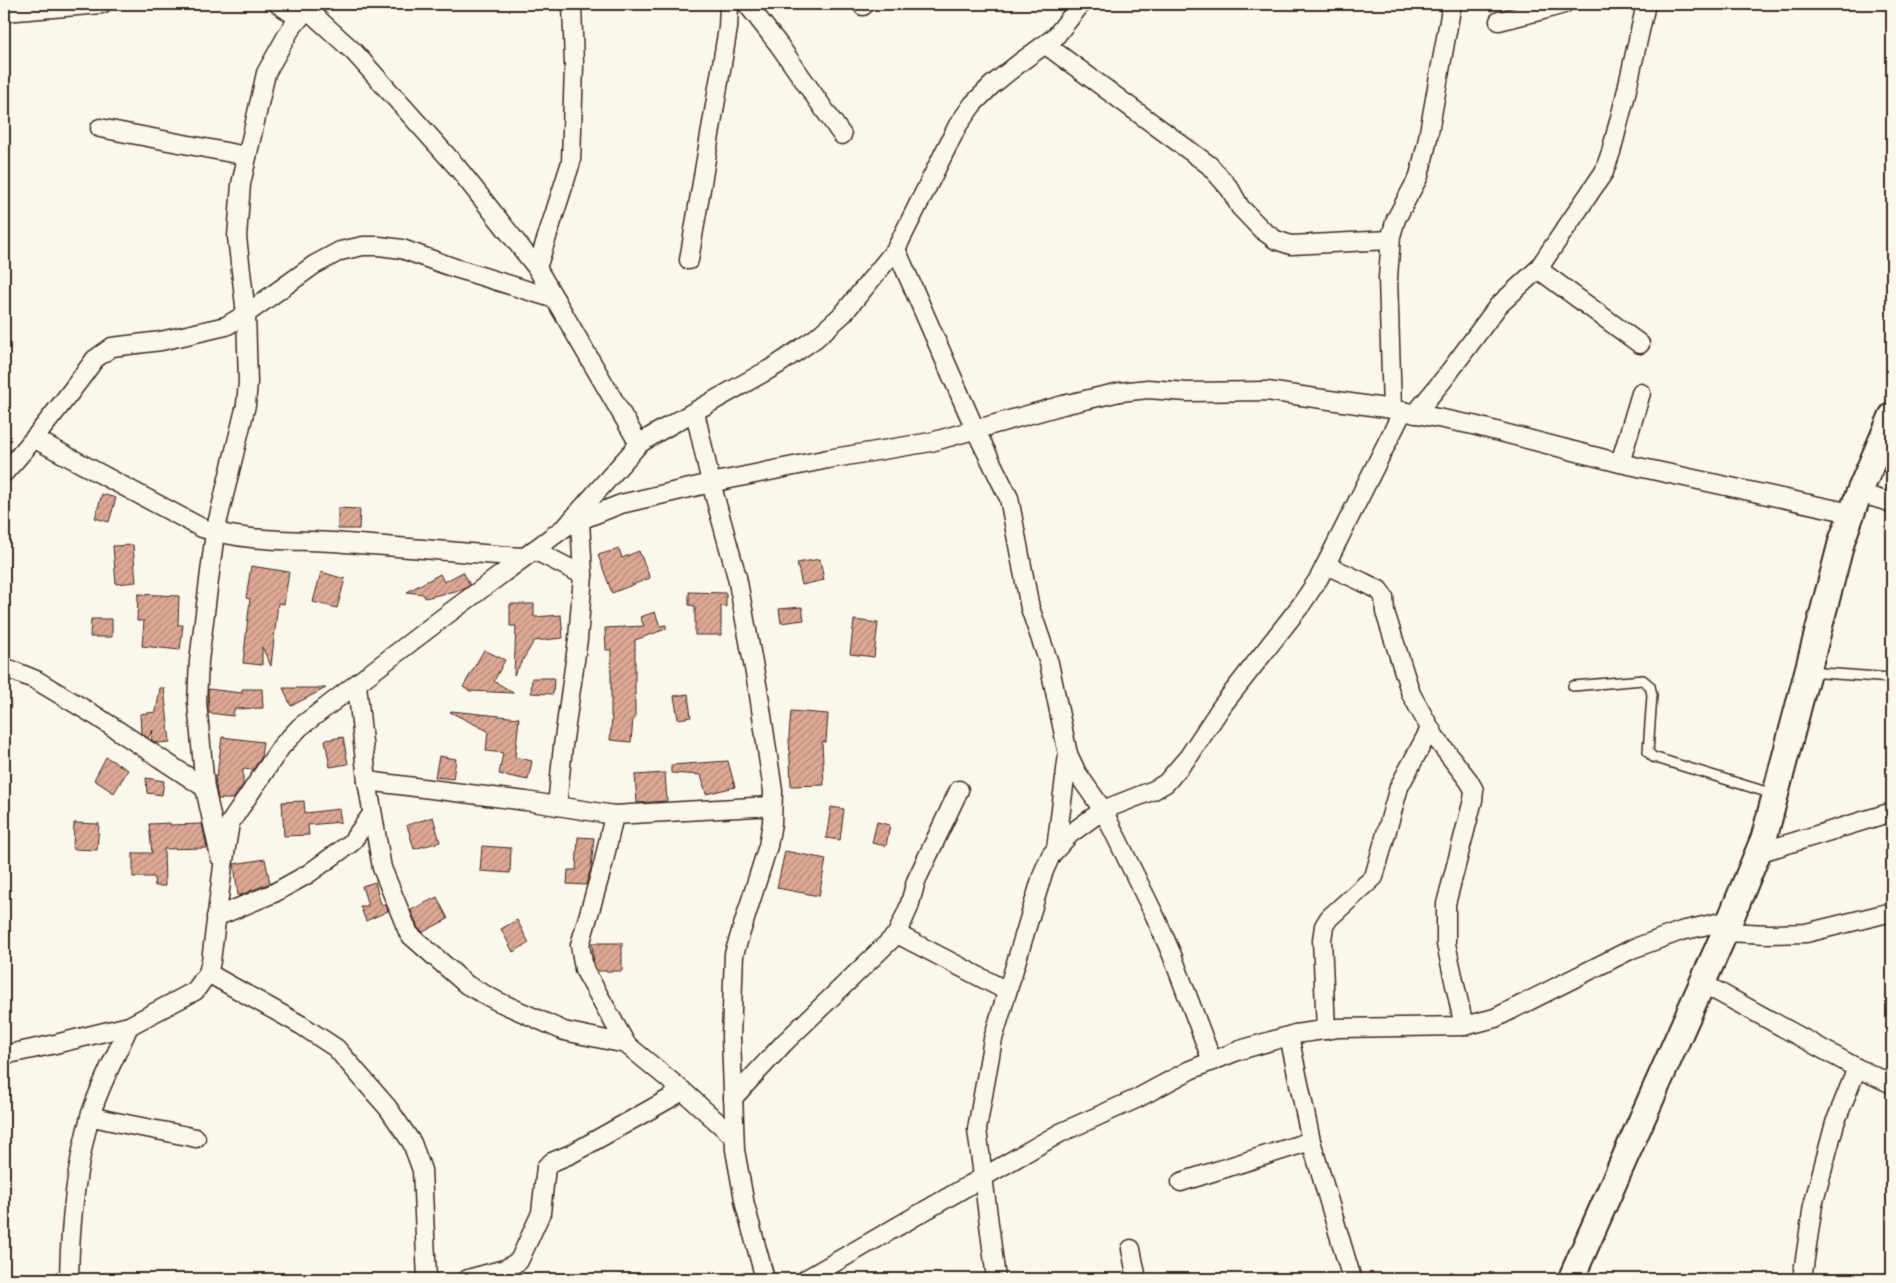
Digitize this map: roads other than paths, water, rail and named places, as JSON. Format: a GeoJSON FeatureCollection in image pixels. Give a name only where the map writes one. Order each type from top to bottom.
{"type":"FeatureCollection","features":[{"type":"Feature","properties":{"kind":"street"},"geometry":{"type":"LineString","coordinates":[[4,12],[102,4]]}},
{"type":"Feature","properties":{"kind":"street"},"geometry":{"type":"LineString","coordinates":[[278,4],[305,10],[354,52],[438,146],[537,268],[639,444]]}},
{"type":"Feature","properties":{"kind":"street"},"geometry":{"type":"LineString","coordinates":[[537,268],[571,162],[574,65],[572,4]]}},
{"type":"Feature","properties":{"kind":"street"},"geometry":{"type":"LineString","coordinates":[[690,260],[728,28],[729,4]]}},
{"type":"Feature","properties":{"kind":"street"},"geometry":{"type":"LineString","coordinates":[[747,4],[779,45],[842,135]]}},
{"type":"Feature","properties":{"kind":"street"},"geometry":{"type":"LineString","coordinates":[[557,806],[563,746],[578,639],[583,575],[574,523],[639,444],[777,365],[816,338],[843,314],[896,249],[958,125],[973,104],[1022,60],[1055,37],[1081,4]]}},
{"type":"Feature","properties":{"kind":"street"},"geometry":{"type":"LineString","coordinates":[[1403,411],[1388,278],[1390,240],[1396,219],[1419,176],[1427,143],[1452,4]]}},
{"type":"Feature","properties":{"kind":"street"},"geometry":{"type":"LineString","coordinates":[[1498,20],[1564,4]]}},
{"type":"Feature","properties":{"kind":"street"},"geometry":{"type":"LineString","coordinates":[[996,1279],[977,1129],[993,1039],[1006,991],[1043,874],[1051,855],[1070,834],[1103,810],[1154,790],[1166,783],[1189,756],[1222,706],[1301,605],[1326,565],[1403,411],[1444,379],[1498,306],[1538,269],[1604,172],[1625,98],[1646,4]]}},
{"type":"Feature","properties":{"kind":"street"},"geometry":{"type":"LineString","coordinates":[[222,866],[205,788],[196,702],[214,532],[246,405],[248,382],[246,314],[237,237],[241,184],[266,73],[290,30],[305,10]]}},
{"type":"Feature","properties":{"kind":"street"},"geometry":{"type":"LineString","coordinates":[[1046,45],[1163,133],[1209,165],[1230,189],[1240,207],[1262,230],[1276,240],[1291,245],[1390,240]]}},
{"type":"Feature","properties":{"kind":"street"},"geometry":{"type":"LineString","coordinates":[[100,128],[247,156]]}},
{"type":"Feature","properties":{"kind":"street"},"geometry":{"type":"LineString","coordinates":[[4,473],[59,409],[95,358],[108,348],[162,341],[208,332],[226,326],[246,314],[314,265],[340,252],[363,246],[402,249],[452,267],[555,299]]}},
{"type":"Feature","properties":{"kind":"street"},"geometry":{"type":"LineString","coordinates":[[896,249],[975,429],[1009,498],[1030,608],[1049,663],[1068,754],[1077,773],[1103,810],[1155,916],[1172,954],[1212,1061]]}},
{"type":"Feature","properties":{"kind":"street"},"geometry":{"type":"LineString","coordinates":[[1538,269],[1640,344]]}},
{"type":"Feature","properties":{"kind":"street"},"geometry":{"type":"LineString","coordinates":[[4,1055],[51,1046],[129,1026],[195,991],[208,973],[222,866],[230,823],[281,747],[300,727],[529,554],[574,523],[621,504],[828,459],[931,442],[1101,396],[1148,389],[1187,392],[1267,391],[1403,411],[1473,425],[1620,463],[1855,503],[1892,503]]}},
{"type":"Feature","properties":{"kind":"street"},"geometry":{"type":"LineString","coordinates":[[1620,463],[1641,393]]}},
{"type":"Feature","properties":{"kind":"street"},"geometry":{"type":"LineString","coordinates":[[695,412],[711,483],[737,577],[759,695],[773,791],[768,846],[734,954],[731,1037],[735,1150],[745,1205],[765,1279]]}},
{"type":"Feature","properties":{"kind":"street"},"geometry":{"type":"LineString","coordinates":[[1571,1279],[1728,926],[1764,838],[1855,503],[1892,416]]}},
{"type":"Feature","properties":{"kind":"street"},"geometry":{"type":"LineString","coordinates":[[35,439],[202,528],[214,532],[240,537],[529,554],[583,575]]}},
{"type":"Feature","properties":{"kind":"street"},"geometry":{"type":"LineString","coordinates":[[1326,565],[1379,590],[1384,598],[1385,612],[1411,694],[1430,729],[1474,790],[1446,904],[1446,944],[1464,1026]]}},
{"type":"Feature","properties":{"kind":"street"},"geometry":{"type":"LineString","coordinates":[[4,667],[45,685],[96,716],[205,788]]}},
{"type":"Feature","properties":{"kind":"street"},"geometry":{"type":"LineString","coordinates":[[357,684],[367,781],[382,868],[409,934],[467,985],[497,1001],[564,1031],[626,1044]]}},
{"type":"Feature","properties":{"kind":"street"},"geometry":{"type":"LineString","coordinates":[[1326,1030],[1322,940],[1324,926],[1329,918],[1374,877],[1399,787],[1430,729]]}},
{"type":"Feature","properties":{"kind":"street"},"geometry":{"type":"LineString","coordinates":[[1056,849],[1068,754]]}},
{"type":"Feature","properties":{"kind":"street"},"geometry":{"type":"LineString","coordinates":[[367,781],[614,815],[772,806]]}},
{"type":"Feature","properties":{"kind":"street"},"geometry":{"type":"LineString","coordinates":[[733,1098],[784,1044],[897,934],[909,908],[916,881],[959,790]]}},
{"type":"Feature","properties":{"kind":"street"},"geometry":{"type":"LineString","coordinates":[[1758,853],[1892,812]]}},
{"type":"Feature","properties":{"kind":"street"},"geometry":{"type":"LineString","coordinates":[[216,917],[274,893],[308,874],[351,843],[372,814]]}},
{"type":"Feature","properties":{"kind":"street"},"geometry":{"type":"LineString","coordinates":[[614,815],[603,865],[580,945],[584,970],[626,1044],[683,1091],[734,1137]]}},
{"type":"Feature","properties":{"kind":"street"},"geometry":{"type":"LineString","coordinates":[[806,1279],[1060,1133],[1136,1100],[1190,1070],[1240,1050],[1289,1036],[1338,1028],[1464,1026],[1495,1018],[1632,949],[1681,931],[1728,926],[1769,934],[1806,933],[1892,912]]}},
{"type":"Feature","properties":{"kind":"street"},"geometry":{"type":"LineString","coordinates":[[897,934],[1006,991]]}},
{"type":"Feature","properties":{"kind":"street"},"geometry":{"type":"LineString","coordinates":[[208,973],[301,1025],[336,1048],[388,1108],[412,1143],[422,1170],[427,1279]]}},
{"type":"Feature","properties":{"kind":"street"},"geometry":{"type":"LineString","coordinates":[[1702,983],[1857,1068],[1892,1084]]}},
{"type":"Feature","properties":{"kind":"street"},"geometry":{"type":"LineString","coordinates":[[69,1279],[73,1200],[90,1116],[129,1026]]}},
{"type":"Feature","properties":{"kind":"street"},"geometry":{"type":"LineString","coordinates":[[1289,1036],[1311,1141],[1352,1279]]}},
{"type":"Feature","properties":{"kind":"street"},"geometry":{"type":"LineString","coordinates":[[1802,1279],[1812,1205],[1836,1123],[1857,1068]]}},
{"type":"Feature","properties":{"kind":"street"},"geometry":{"type":"LineString","coordinates":[[468,1279],[505,1269],[519,1261],[541,1213],[546,1167],[683,1091]]}},
{"type":"Feature","properties":{"kind":"street"},"geometry":{"type":"LineString","coordinates":[[90,1116],[196,1138]]}},
{"type":"Feature","properties":{"kind":"street"},"geometry":{"type":"LineString","coordinates":[[1181,1182],[1311,1141]]}},
{"type":"Feature","properties":{"kind":"street"},"geometry":{"type":"LineString","coordinates":[[1131,1249],[1137,1279]]}},
{"type":"Feature","properties":{"kind":"lane"},"geometry":{"type":"LineString","coordinates":[[1808,672],[1892,678]]}},
{"type":"Feature","properties":{"kind":"lane"},"geometry":{"type":"LineString","coordinates":[[1572,686],[1642,680],[1650,686],[1652,695],[1648,752],[1653,757],[1776,795]]}}]}
